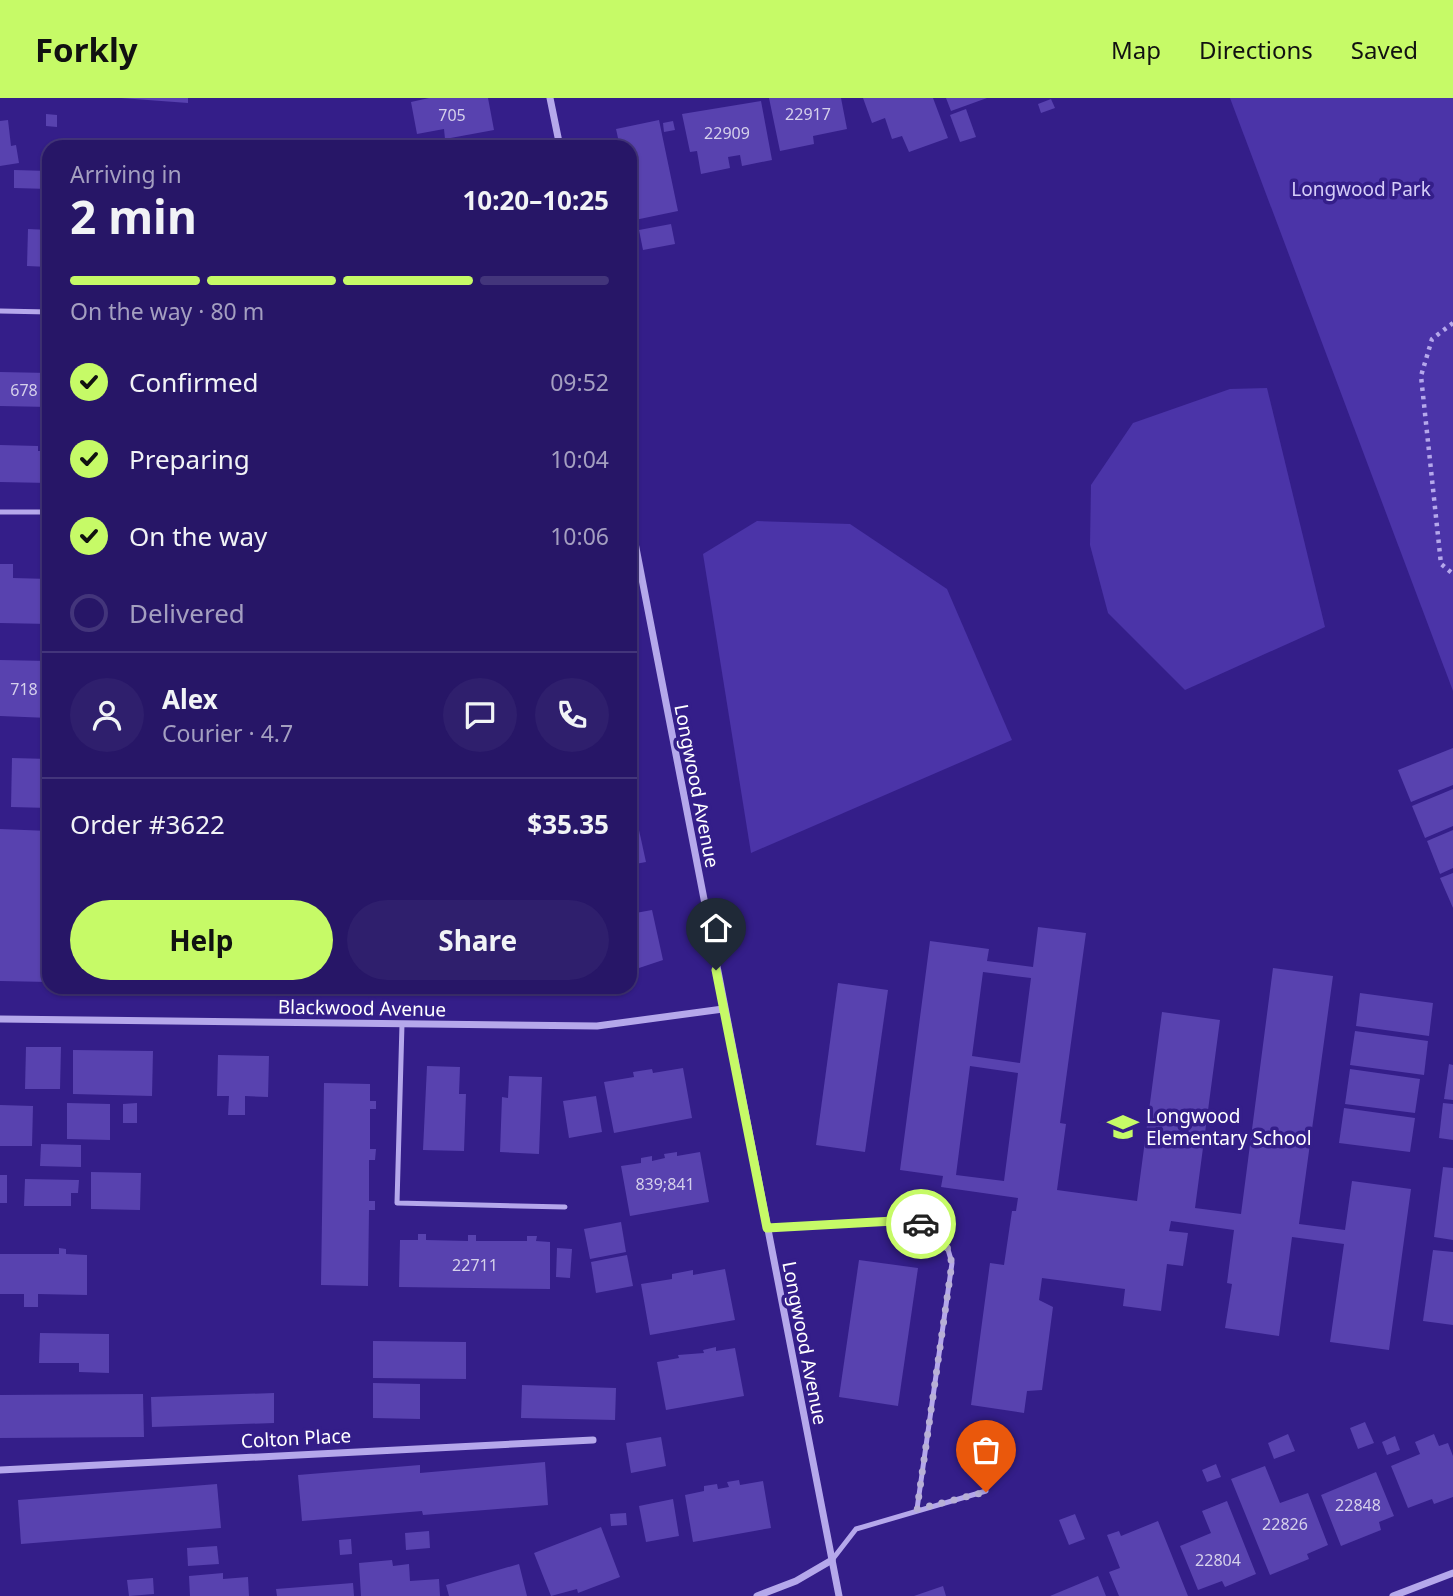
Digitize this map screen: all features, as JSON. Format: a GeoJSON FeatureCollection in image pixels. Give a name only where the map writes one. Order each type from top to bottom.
{"type":"FeatureCollection","features":[{"type":"Feature","properties":{"kind":"street"},"geometry":{"type":"LineString","coordinates":[[550,98],[558,140]]}},
{"type":"Feature","properties":{"kind":"street","name":"Longwood Avenue"},"geometry":{"type":"LineString","coordinates":[[637,554],[723,1009],[839,1596]]}},
{"type":"Feature","properties":{"kind":"street","name":"Blackwood Avenue"},"geometry":{"type":"LineString","coordinates":[[0,1020],[597,1026],[723,1009]]}},
{"type":"Feature","properties":{"kind":"street","name":"Colton Place"},"geometry":{"type":"LineString","coordinates":[[0,1469],[593,1440]]}},
{"type":"Feature","properties":{"kind":"street"},"geometry":{"type":"LineString","coordinates":[[757,1596],[796,1581],[832,1560]]}},
{"type":"Feature","properties":{"kind":"street"},"geometry":{"type":"LineString","coordinates":[[1393,1596],[1453,1573]]}},
{"type":"Feature","properties":{"kind":"lane"},"geometry":{"type":"LineString","coordinates":[[0,311],[42,312]]}},
{"type":"Feature","properties":{"kind":"lane"},"geometry":{"type":"LineString","coordinates":[[0,512],[42,512]]}},
{"type":"Feature","properties":{"kind":"lane"},"geometry":{"type":"LineString","coordinates":[[401,1024],[397,1203],[565,1207]]}},
{"type":"Feature","properties":{"kind":"lane"},"geometry":{"type":"LineString","coordinates":[[767,1228],[912,1220],[944,1237],[952,1263],[917,1509]]}},
{"type":"Feature","properties":{"kind":"lane"},"geometry":{"type":"LineString","coordinates":[[832,1560],[856,1529],[917,1509],[986,1492]]}},
{"type":"Feature","properties":{"kind":"path"},"geometry":{"type":"LineString","coordinates":[[1453,323],[1432,339],[1421,376],[1441,565],[1453,574]]}},
{"type":"Feature","properties":{"kind":"green space","name":"Longwood Park"},"geometry":{"type":"Polygon","coordinates":[[[1230,98],[1453,98],[1453,691],[1230,98]]]}},
{"type":"Feature","properties":{"kind":"green space"},"geometry":{"type":"Polygon","coordinates":[[[1267,388],[1325,627],[1185,690],[1108,613],[1090,545],[1091,485],[1133,423],[1230,389],[1267,388]]]}},
{"type":"Feature","properties":{"kind":"green space"},"geometry":{"type":"Polygon","coordinates":[[[757,521],[850,524],[947,589],[1012,740],[751,853],[703,554],[757,521]]]}},
{"type":"Feature","properties":{"kind":"building"},"geometry":{"type":"Polygon","coordinates":[[[121,98],[188,98],[188,103],[121,98]]]}},
{"type":"Feature","properties":{"kind":"building"},"geometry":{"type":"Polygon","coordinates":[[[429,98],[488,98],[494,130],[445,139],[444,129],[417,134],[411,102],[429,98]]]}},
{"type":"Feature","properties":{"kind":"building"},"geometry":{"type":"Polygon","coordinates":[[[769,98],[841,98],[847,129],[813,136],[814,144],[780,151],[769,98]]]}},
{"type":"Feature","properties":{"kind":"building"},"geometry":{"type":"Polygon","coordinates":[[[863,98],[933,98],[948,138],[909,152],[902,136],[892,139],[885,118],[872,123],[863,98]]]}},
{"type":"Feature","properties":{"kind":"building"},"geometry":{"type":"Polygon","coordinates":[[[946,98],[987,98],[951,111],[946,98]]]}},
{"type":"Feature","properties":{"kind":"building"},"geometry":{"type":"Polygon","coordinates":[[[1051,99],[1055,108],[1041,113],[1038,104],[1051,99]]]}},
{"type":"Feature","properties":{"kind":"building"},"geometry":{"type":"Polygon","coordinates":[[[761,101],[772,160],[742,166],[740,155],[728,157],[730,168],[701,174],[697,151],[690,152],[682,114],[761,101]]]}},
{"type":"Feature","properties":{"kind":"building"},"geometry":{"type":"Polygon","coordinates":[[[966,109],[976,137],[960,142],[950,115],[966,109]]]}},
{"type":"Feature","properties":{"kind":"building"},"geometry":{"type":"Polygon","coordinates":[[[46,114],[57,115],[57,127],[46,126],[46,114]]]}},
{"type":"Feature","properties":{"kind":"building"},"geometry":{"type":"Polygon","coordinates":[[[8,120],[11,146],[16,145],[19,163],[0,166],[0,121],[8,120]]]}},
{"type":"Feature","properties":{"kind":"building"},"geometry":{"type":"Polygon","coordinates":[[[659,120],[678,211],[637,220],[637,140],[618,140],[616,129],[659,120]]]}},
{"type":"Feature","properties":{"kind":"building"},"geometry":{"type":"Polygon","coordinates":[[[673,121],[675,130],[664,132],[663,123],[673,121]]]}},
{"type":"Feature","properties":{"kind":"building"},"geometry":{"type":"Polygon","coordinates":[[[14,170],[42,171],[42,189],[14,188],[14,170]]]}},
{"type":"Feature","properties":{"kind":"building"},"geometry":{"type":"Polygon","coordinates":[[[671,224],[675,244],[643,250],[639,230],[671,224]]]}},
{"type":"Feature","properties":{"kind":"building"},"geometry":{"type":"Polygon","coordinates":[[[28,229],[42,230],[42,267],[27,266],[28,229]]]}},
{"type":"Feature","properties":{"kind":"building"},"geometry":{"type":"Polygon","coordinates":[[[0,372],[42,373],[42,407],[0,406],[0,372]]]}},
{"type":"Feature","properties":{"kind":"building"},"geometry":{"type":"Polygon","coordinates":[[[0,445],[38,446],[38,451],[42,451],[42,483],[0,482],[0,445]]]}},
{"type":"Feature","properties":{"kind":"building"},"geometry":{"type":"Polygon","coordinates":[[[0,564],[13,564],[13,578],[42,579],[42,624],[0,623],[0,564]]]}},
{"type":"Feature","properties":{"kind":"building"},"geometry":{"type":"Polygon","coordinates":[[[0,660],[42,661],[42,718],[0,716],[0,660]]]}},
{"type":"Feature","properties":{"kind":"building"},"geometry":{"type":"Polygon","coordinates":[[[1453,748],[1453,785],[1411,802],[1398,770],[1453,748]]]}},
{"type":"Feature","properties":{"kind":"building"},"geometry":{"type":"Polygon","coordinates":[[[12,758],[42,759],[42,808],[11,807],[12,758]]]}},
{"type":"Feature","properties":{"kind":"building"},"geometry":{"type":"Polygon","coordinates":[[[1453,789],[1453,826],[1425,838],[1412,806],[1453,789]]]}},
{"type":"Feature","properties":{"kind":"building"},"geometry":{"type":"Polygon","coordinates":[[[637,821],[646,862],[637,864],[637,821]]]}},
{"type":"Feature","properties":{"kind":"building"},"geometry":{"type":"Polygon","coordinates":[[[0,829],[42,831],[42,982],[0,981],[0,829]]]}},
{"type":"Feature","properties":{"kind":"building"},"geometry":{"type":"Polygon","coordinates":[[[1453,830],[1453,868],[1440,874],[1427,841],[1453,830]]]}},
{"type":"Feature","properties":{"kind":"building"},"geometry":{"type":"Polygon","coordinates":[[[1453,873],[1453,908],[1440,878],[1453,873]]]}},
{"type":"Feature","properties":{"kind":"building"},"geometry":{"type":"Polygon","coordinates":[[[652,910],[663,960],[637,969],[637,913],[652,910]]]}},
{"type":"Feature","properties":{"kind":"building"},"geometry":{"type":"Polygon","coordinates":[[[1038,927],[1086,933],[1060,1123],[1066,1124],[1057,1190],[1137,1201],[1162,1012],[1220,1020],[1195,1208],[1241,1214],[1273,968],[1333,976],[1299,1224],[1345,1230],[1352,1181],[1411,1189],[1389,1350],[1330,1342],[1344,1244],[1292,1237],[1279,1336],[1225,1328],[1232,1284],[1227,1283],[1234,1230],[1171,1221],[1169,1231],[1188,1233],[1183,1266],[1167,1264],[1161,1311],[1123,1306],[1125,1289],[1042,1278],[1039,1300],[1053,1307],[1042,1390],[1027,1391],[1024,1413],[971,1405],[990,1263],[1004,1265],[1012,1211],[1016,1211],[1018,1198],[941,1187],[943,1176],[900,1170],[930,941],[989,949],[987,961],[1033,967],[1038,927]],[[983,972],[972,1056],[1020,1063],[1031,978],[983,972]],[[970,1066],[956,1175],[1004,1181],[1018,1073],[970,1066]]]}},
{"type":"Feature","properties":{"kind":"building"},"geometry":{"type":"Polygon","coordinates":[[[838,983],[888,990],[865,1152],[816,1145],[838,983]]]}},
{"type":"Feature","properties":{"kind":"building"},"geometry":{"type":"Polygon","coordinates":[[[1360,993],[1433,1003],[1429,1036],[1356,1026],[1360,993]]]}},
{"type":"Feature","properties":{"kind":"building"},"geometry":{"type":"Polygon","coordinates":[[[1355,1031],[1428,1041],[1424,1075],[1350,1065],[1355,1031]]]}},
{"type":"Feature","properties":{"kind":"building"},"geometry":{"type":"Polygon","coordinates":[[[26,1047],[61,1047],[60,1089],[25,1089],[26,1047]]]}},
{"type":"Feature","properties":{"kind":"building"},"geometry":{"type":"Polygon","coordinates":[[[73,1050],[153,1051],[152,1096],[73,1094],[73,1050]]]}},
{"type":"Feature","properties":{"kind":"building"},"geometry":{"type":"Polygon","coordinates":[[[218,1055],[269,1056],[268,1097],[245,1096],[245,1115],[228,1115],[229,1096],[217,1096],[218,1055]]]}},
{"type":"Feature","properties":{"kind":"building"},"geometry":{"type":"Polygon","coordinates":[[[1449,1064],[1453,1065],[1453,1100],[1444,1099],[1449,1064]]]}},
{"type":"Feature","properties":{"kind":"building"},"geometry":{"type":"Polygon","coordinates":[[[427,1066],[460,1067],[459,1094],[466,1094],[464,1151],[423,1150],[427,1066]]]}},
{"type":"Feature","properties":{"kind":"building"},"geometry":{"type":"Polygon","coordinates":[[[683,1068],[692,1118],[614,1133],[604,1082],[634,1077],[633,1072],[652,1069],[653,1073],[683,1068]]]}},
{"type":"Feature","properties":{"kind":"building"},"geometry":{"type":"Polygon","coordinates":[[[1350,1069],[1420,1079],[1415,1113],[1345,1104],[1350,1069]]]}},
{"type":"Feature","properties":{"kind":"building"},"geometry":{"type":"Polygon","coordinates":[[[509,1076],[542,1077],[539,1154],[500,1152],[502,1097],[508,1098],[509,1076]]]}},
{"type":"Feature","properties":{"kind":"building"},"geometry":{"type":"Polygon","coordinates":[[[324,1083],[370,1084],[370,1101],[376,1101],[376,1109],[370,1109],[370,1149],[376,1149],[375,1160],[369,1160],[369,1201],[375,1201],[375,1210],[369,1210],[368,1286],[321,1285],[324,1083]]]}},
{"type":"Feature","properties":{"kind":"building"},"geometry":{"type":"Polygon","coordinates":[[[596,1096],[602,1132],[569,1138],[563,1101],[596,1096]]]}},
{"type":"Feature","properties":{"kind":"building"},"geometry":{"type":"Polygon","coordinates":[[[67,1103],[110,1104],[110,1140],[67,1139],[67,1103]]]}},
{"type":"Feature","properties":{"kind":"building"},"geometry":{"type":"Polygon","coordinates":[[[137,1103],[137,1123],[123,1123],[123,1104],[137,1103]]]}},
{"type":"Feature","properties":{"kind":"building"},"geometry":{"type":"Polygon","coordinates":[[[1443,1103],[1453,1104],[1453,1140],[1439,1138],[1443,1103]]]}},
{"type":"Feature","properties":{"kind":"building"},"geometry":{"type":"Polygon","coordinates":[[[0,1105],[33,1106],[32,1146],[0,1146],[0,1105]]]}},
{"type":"Feature","properties":{"kind":"building"},"geometry":{"type":"Polygon","coordinates":[[[1344,1108],[1415,1118],[1410,1152],[1339,1143],[1344,1108]]]}},
{"type":"Feature","properties":{"kind":"building"},"geometry":{"type":"Polygon","coordinates":[[[41,1144],[81,1145],[81,1167],[40,1166],[41,1144]]]}},
{"type":"Feature","properties":{"kind":"building"},"geometry":{"type":"Polygon","coordinates":[[[677,1152],[677,1156],[700,1152],[709,1202],[630,1216],[621,1166],[641,1163],[641,1158],[652,1156],[652,1161],[665,1158],[664,1154],[677,1152]]]}},
{"type":"Feature","properties":{"kind":"building"},"geometry":{"type":"Polygon","coordinates":[[[1443,1167],[1453,1168],[1453,1240],[1434,1237],[1443,1167]]]}},
{"type":"Feature","properties":{"kind":"building"},"geometry":{"type":"Polygon","coordinates":[[[91,1172],[141,1173],[140,1210],[91,1209],[91,1172]]]}},
{"type":"Feature","properties":{"kind":"building"},"geometry":{"type":"Polygon","coordinates":[[[0,1175],[7,1175],[7,1203],[0,1203],[0,1175]]]}},
{"type":"Feature","properties":{"kind":"building"},"geometry":{"type":"Polygon","coordinates":[[[25,1179],[79,1180],[78,1193],[71,1193],[71,1206],[24,1206],[25,1179]]]}},
{"type":"Feature","properties":{"kind":"building"},"geometry":{"type":"Polygon","coordinates":[[[621,1222],[626,1252],[590,1259],[584,1229],[621,1222]]]}},
{"type":"Feature","properties":{"kind":"building"},"geometry":{"type":"Polygon","coordinates":[[[418,1234],[426,1234],[426,1240],[468,1241],[468,1235],[476,1235],[476,1241],[527,1241],[527,1236],[537,1236],[536,1241],[550,1242],[550,1289],[399,1287],[400,1240],[418,1240],[418,1234]]]}},
{"type":"Feature","properties":{"kind":"building"},"geometry":{"type":"Polygon","coordinates":[[[59,1248],[66,1249],[66,1254],[87,1255],[87,1295],[38,1294],[38,1307],[24,1307],[24,1294],[0,1294],[0,1254],[59,1254],[59,1248]]]}},
{"type":"Feature","properties":{"kind":"building"},"geometry":{"type":"Polygon","coordinates":[[[557,1248],[572,1249],[570,1278],[556,1277],[557,1248]]]}},
{"type":"Feature","properties":{"kind":"building"},"geometry":{"type":"Polygon","coordinates":[[[1433,1250],[1453,1252],[1453,1325],[1423,1321],[1433,1250]]]}},
{"type":"Feature","properties":{"kind":"building"},"geometry":{"type":"Polygon","coordinates":[[[627,1255],[633,1286],[596,1293],[591,1262],[627,1255]]]}},
{"type":"Feature","properties":{"kind":"building"},"geometry":{"type":"Polygon","coordinates":[[[859,1260],[918,1268],[898,1406],[839,1397],[859,1260]]]}},
{"type":"Feature","properties":{"kind":"building"},"geometry":{"type":"Polygon","coordinates":[[[725,1269],[735,1320],[650,1335],[641,1284],[672,1279],[672,1274],[693,1270],[693,1275],[725,1269]]]}},
{"type":"Feature","properties":{"kind":"building"},"geometry":{"type":"Polygon","coordinates":[[[40,1333],[109,1334],[109,1373],[79,1372],[79,1363],[39,1363],[40,1333]]]}},
{"type":"Feature","properties":{"kind":"building"},"geometry":{"type":"Polygon","coordinates":[[[373,1341],[466,1342],[466,1379],[373,1378],[373,1341]]]}},
{"type":"Feature","properties":{"kind":"building"},"geometry":{"type":"Polygon","coordinates":[[[716,1347],[716,1351],[735,1348],[744,1396],[666,1410],[657,1362],[679,1358],[678,1355],[704,1353],[703,1350],[716,1347]]]}},
{"type":"Feature","properties":{"kind":"building"},"geometry":{"type":"Polygon","coordinates":[[[373,1383],[420,1384],[420,1419],[373,1418],[373,1383]]]}},
{"type":"Feature","properties":{"kind":"building"},"geometry":{"type":"Polygon","coordinates":[[[522,1385],[616,1388],[615,1420],[521,1418],[522,1385]]]}},
{"type":"Feature","properties":{"kind":"building"},"geometry":{"type":"Polygon","coordinates":[[[274,1393],[274,1423],[152,1427],[151,1397],[274,1393]]]}},
{"type":"Feature","properties":{"kind":"building"},"geometry":{"type":"Polygon","coordinates":[[[143,1394],[144,1437],[0,1438],[0,1395],[143,1394]]]}},
{"type":"Feature","properties":{"kind":"building"},"geometry":{"type":"Polygon","coordinates":[[[1365,1422],[1374,1443],[1358,1449],[1350,1428],[1365,1422]]]}},
{"type":"Feature","properties":{"kind":"building"},"geometry":{"type":"Polygon","coordinates":[[[1288,1434],[1295,1451],[1274,1459],[1268,1443],[1288,1434]]]}},
{"type":"Feature","properties":{"kind":"building"},"geometry":{"type":"Polygon","coordinates":[[[1434,1434],[1439,1446],[1448,1443],[1453,1456],[1453,1497],[1434,1504],[1432,1499],[1408,1508],[1391,1466],[1420,1454],[1415,1442],[1434,1434]]]}},
{"type":"Feature","properties":{"kind":"building"},"geometry":{"type":"Polygon","coordinates":[[[1395,1436],[1400,1450],[1387,1455],[1382,1442],[1395,1436]]]}},
{"type":"Feature","properties":{"kind":"building"},"geometry":{"type":"Polygon","coordinates":[[[661,1437],[666,1466],[631,1473],[626,1443],[661,1437]]]}},
{"type":"Feature","properties":{"kind":"building"},"geometry":{"type":"Polygon","coordinates":[[[545,1462],[548,1505],[423,1515],[422,1511],[302,1521],[298,1475],[420,1465],[420,1473],[545,1462]]]}},
{"type":"Feature","properties":{"kind":"building"},"geometry":{"type":"Polygon","coordinates":[[[1216,1464],[1221,1477],[1207,1482],[1202,1470],[1216,1464]]]}},
{"type":"Feature","properties":{"kind":"building"},"geometry":{"type":"Polygon","coordinates":[[[1265,1466],[1280,1503],[1308,1493],[1328,1545],[1307,1554],[1309,1559],[1270,1575],[1231,1479],[1265,1466]]]}},
{"type":"Feature","properties":{"kind":"building"},"geometry":{"type":"Polygon","coordinates":[[[1376,1472],[1394,1516],[1379,1522],[1381,1530],[1341,1546],[1321,1495],[1376,1472]]]}},
{"type":"Feature","properties":{"kind":"building"},"geometry":{"type":"Polygon","coordinates":[[[739,1480],[740,1485],[763,1481],[771,1528],[693,1542],[685,1495],[704,1491],[704,1486],[717,1484],[718,1489],[729,1487],[727,1482],[739,1480]]]}},
{"type":"Feature","properties":{"kind":"building"},"geometry":{"type":"Polygon","coordinates":[[[217,1484],[221,1528],[21,1544],[18,1500],[217,1484]]]}},
{"type":"Feature","properties":{"kind":"building"},"geometry":{"type":"Polygon","coordinates":[[[673,1499],[679,1536],[646,1542],[639,1506],[673,1499]]]}},
{"type":"Feature","properties":{"kind":"building"},"geometry":{"type":"Polygon","coordinates":[[[1227,1501],[1256,1574],[1225,1587],[1222,1581],[1198,1590],[1180,1546],[1211,1533],[1202,1511],[1227,1501]]]}},
{"type":"Feature","properties":{"kind":"building"},"geometry":{"type":"Polygon","coordinates":[[[626,1513],[627,1525],[611,1526],[610,1514],[626,1513]]]}},
{"type":"Feature","properties":{"kind":"building"},"geometry":{"type":"Polygon","coordinates":[[[1075,1514],[1085,1539],[1069,1545],[1059,1520],[1075,1514]]]}},
{"type":"Feature","properties":{"kind":"building"},"geometry":{"type":"Polygon","coordinates":[[[1158,1521],[1188,1596],[1119,1596],[1109,1572],[1120,1568],[1107,1535],[1119,1531],[1121,1536],[1158,1521]]]}},
{"type":"Feature","properties":{"kind":"building"},"geometry":{"type":"Polygon","coordinates":[[[601,1527],[620,1577],[578,1593],[577,1589],[551,1596],[534,1553],[601,1527]]]}},
{"type":"Feature","properties":{"kind":"building"},"geometry":{"type":"Polygon","coordinates":[[[429,1531],[430,1548],[406,1550],[405,1533],[429,1531]]]}},
{"type":"Feature","properties":{"kind":"building"},"geometry":{"type":"Polygon","coordinates":[[[351,1539],[352,1554],[340,1555],[339,1540],[351,1539]]]}},
{"type":"Feature","properties":{"kind":"building"},"geometry":{"type":"Polygon","coordinates":[[[217,1546],[219,1564],[188,1566],[187,1548],[217,1546]]]}},
{"type":"Feature","properties":{"kind":"building"},"geometry":{"type":"Polygon","coordinates":[[[392,1560],[393,1566],[409,1564],[410,1581],[439,1579],[440,1596],[361,1596],[359,1563],[392,1560]]]}},
{"type":"Feature","properties":{"kind":"building"},"geometry":{"type":"Polygon","coordinates":[[[519,1564],[527,1596],[449,1596],[446,1585],[519,1564]]]}},
{"type":"Feature","properties":{"kind":"building"},"geometry":{"type":"Polygon","coordinates":[[[223,1573],[223,1579],[248,1577],[249,1596],[190,1596],[189,1576],[223,1573]]]}},
{"type":"Feature","properties":{"kind":"building"},"geometry":{"type":"Polygon","coordinates":[[[1098,1576],[1106,1596],[1050,1596],[1098,1576]]]}},
{"type":"Feature","properties":{"kind":"building"},"geometry":{"type":"Polygon","coordinates":[[[153,1578],[154,1594],[129,1596],[127,1580],[153,1578]]]}},
{"type":"Feature","properties":{"kind":"building"},"geometry":{"type":"Polygon","coordinates":[[[353,1583],[354,1596],[277,1596],[276,1589],[353,1583]]]}},
{"type":"Feature","properties":{"kind":"building"},"geometry":{"type":"Polygon","coordinates":[[[943,1586],[946,1596],[914,1596],[943,1586]]]}},
{"type":"Feature","properties":{"kind":"way so far"},"geometry":{"type":"LineString","coordinates":[[921,1224],[944,1237],[952,1263],[917,1509],[986,1492]]}},
{"type":"Feature","properties":{"kind":"place","name":"Longwood Elementary School"},"geometry":{"type":"Point","coordinates":[1123,1127]}},
{"type":"Feature","properties":{"kind":"route"},"geometry":{"type":"LineString","coordinates":[[716,970],[767,1228],[912,1220],[921,1224]]}}]}
